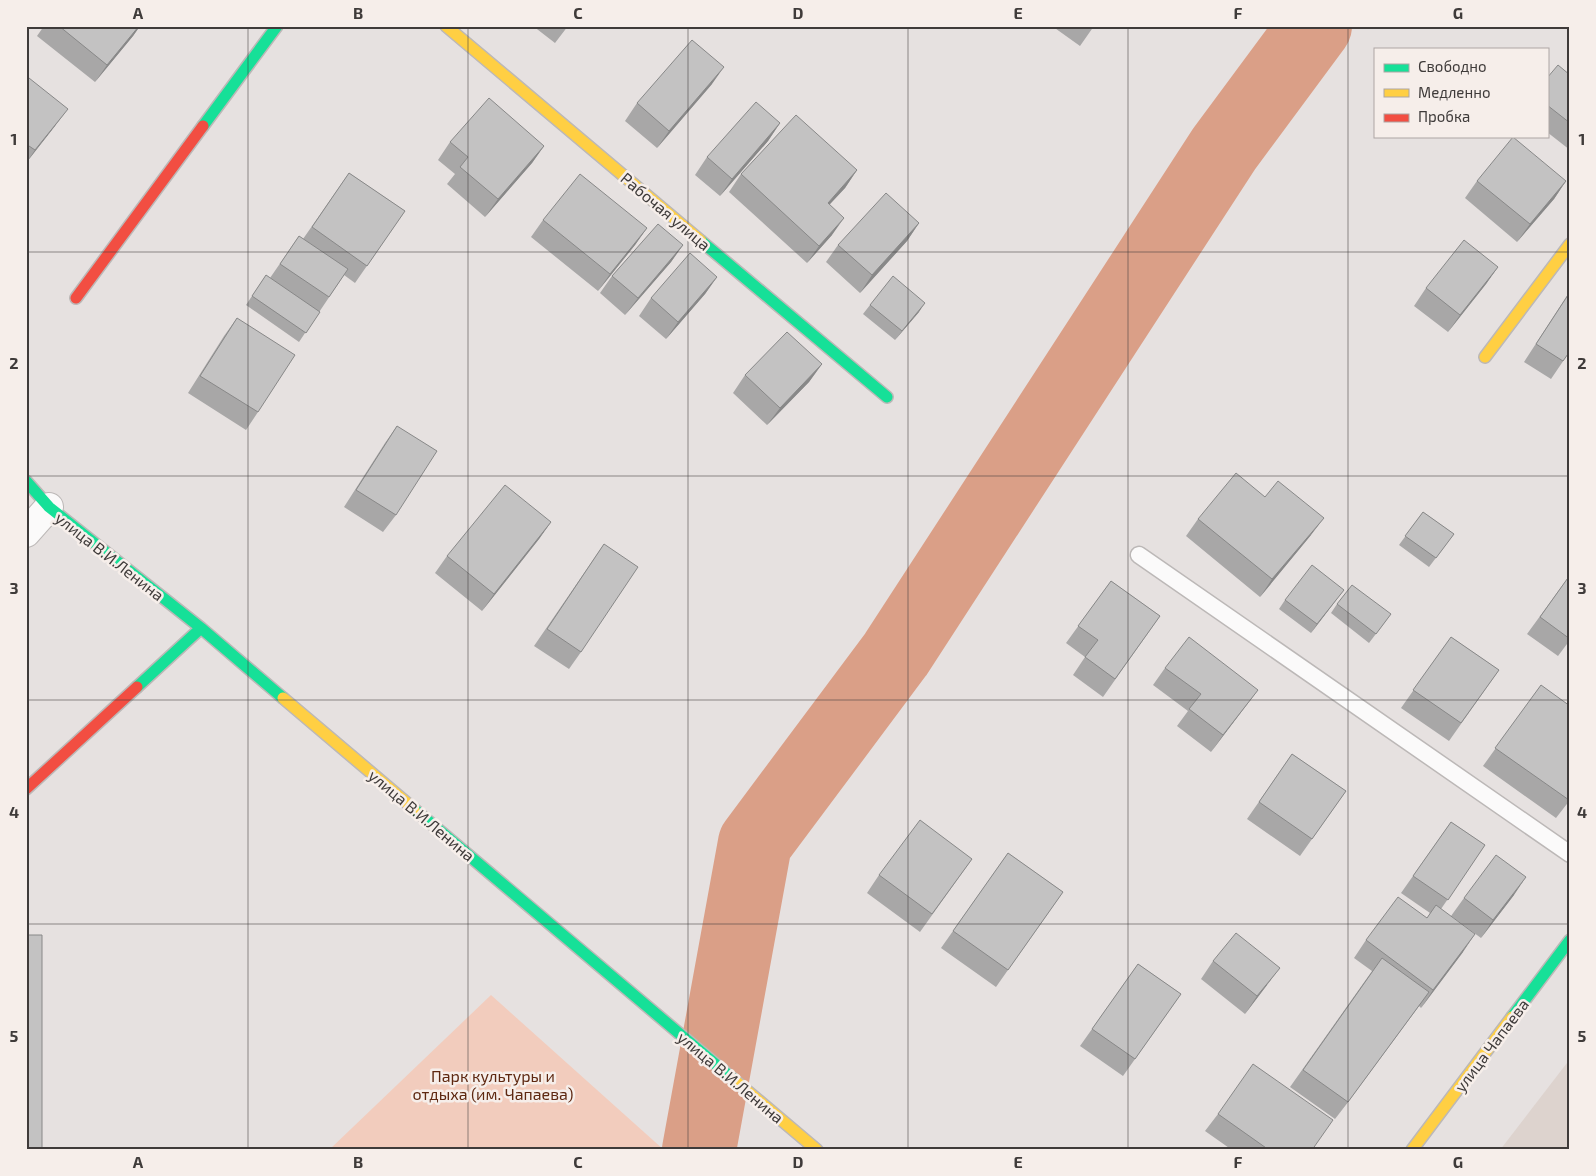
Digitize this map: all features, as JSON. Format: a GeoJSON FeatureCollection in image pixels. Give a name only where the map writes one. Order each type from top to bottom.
{"type":"FeatureCollection","features":[{"type":"Feature","properties":{"kind":"street"},"geometry":{"type":"LineString","coordinates":[[76,298],[277,26]]}},
{"type":"Feature","properties":{"kind":"street","name":"Рабочая улица"},"geometry":{"type":"LineString","coordinates":[[446,26],[887,397]]}},
{"type":"Feature","properties":{"kind":"street"},"geometry":{"type":"LineString","coordinates":[[1485,357],[1570,244]]}},
{"type":"Feature","properties":{"kind":"street","name":"улица В.И.Ленина"},"geometry":{"type":"LineString","coordinates":[[26,481],[48,507],[201,628],[817,1150]]}},
{"type":"Feature","properties":{"kind":"street"},"geometry":{"type":"LineString","coordinates":[[26,533],[48,507]]}},
{"type":"Feature","properties":{"kind":"street"},"geometry":{"type":"LineString","coordinates":[[26,789],[201,628]]}},
{"type":"Feature","properties":{"kind":"street","name":"улица Чапаева"},"geometry":{"type":"LineString","coordinates":[[1412,1150],[1570,940]]}},
{"type":"Feature","properties":{"kind":"lane"},"geometry":{"type":"LineString","coordinates":[[1139,555],[1570,854]]}},
{"type":"Feature","properties":{"kind":"shaded area"},"geometry":{"type":"Polygon","coordinates":[[[1570,1059],[1570,1150],[1500,1150],[1570,1059]]]}},
{"type":"Feature","properties":{"kind":"green space","name":"Парк культуры и отдыха (им. Чапаева)"},"geometry":{"type":"Polygon","coordinates":[[[491,995],[664,1150],[329,1150],[491,995]]]}},
{"type":"Feature","properties":{"kind":"building"},"geometry":{"type":"Polygon","coordinates":[[[59,26],[139,26],[107,65],[59,26]]]}},
{"type":"Feature","properties":{"kind":"building"},"geometry":{"type":"Polygon","coordinates":[[[692,40],[724,67],[669,131],[637,103],[692,40]]]}},
{"type":"Feature","properties":{"kind":"building"},"geometry":{"type":"Polygon","coordinates":[[[1558,65],[1570,75],[1570,123],[1548,106],[1548,77],[1558,65]]]}},
{"type":"Feature","properties":{"kind":"building"},"geometry":{"type":"Polygon","coordinates":[[[29,78],[68,109],[35,150],[26,144],[26,81],[29,78]]]}},
{"type":"Feature","properties":{"kind":"building"},"geometry":{"type":"Polygon","coordinates":[[[489,98],[544,146],[498,199],[460,167],[468,157],[450,142],[489,98]]]}},
{"type":"Feature","properties":{"kind":"building"},"geometry":{"type":"Polygon","coordinates":[[[756,102],[780,123],[732,179],[707,157],[756,102]]]}},
{"type":"Feature","properties":{"kind":"building"},"geometry":{"type":"Polygon","coordinates":[[[796,115],[857,170],[828,203],[844,218],[819,246],[741,174],[796,115]]]}},
{"type":"Feature","properties":{"kind":"building"},"geometry":{"type":"Polygon","coordinates":[[[1512,138],[1514,138],[1566,181],[1530,224],[1477,181],[1512,138]]]}},
{"type":"Feature","properties":{"kind":"building"},"geometry":{"type":"Polygon","coordinates":[[[349,173],[405,211],[367,266],[312,227],[349,173]]]}},
{"type":"Feature","properties":{"kind":"building"},"geometry":{"type":"Polygon","coordinates":[[[580,174],[647,228],[610,274],[543,220],[580,174]]]}},
{"type":"Feature","properties":{"kind":"building"},"geometry":{"type":"Polygon","coordinates":[[[886,193],[919,223],[872,275],[838,245],[886,193]]]}},
{"type":"Feature","properties":{"kind":"building"},"geometry":{"type":"Polygon","coordinates":[[[658,224],[683,245],[638,298],[612,276],[658,224]]]}},
{"type":"Feature","properties":{"kind":"building"},"geometry":{"type":"Polygon","coordinates":[[[299,236],[348,269],[329,297],[280,264],[299,236]]]}},
{"type":"Feature","properties":{"kind":"building"},"geometry":{"type":"Polygon","coordinates":[[[1464,240],[1498,267],[1460,315],[1426,288],[1464,240]]]}},
{"type":"Feature","properties":{"kind":"building"},"geometry":{"type":"Polygon","coordinates":[[[690,253],[717,277],[678,322],[651,298],[690,253]]]}},
{"type":"Feature","properties":{"kind":"building"},"geometry":{"type":"Polygon","coordinates":[[[266,275],[320,312],[306,333],[252,296],[266,275]]]}},
{"type":"Feature","properties":{"kind":"building"},"geometry":{"type":"Polygon","coordinates":[[[893,276],[925,303],[902,331],[870,305],[893,276]]]}},
{"type":"Feature","properties":{"kind":"building"},"geometry":{"type":"Polygon","coordinates":[[[1570,292],[1570,351],[1563,361],[1536,344],[1570,292]]]}},
{"type":"Feature","properties":{"kind":"building"},"geometry":{"type":"Polygon","coordinates":[[[237,318],[295,355],[258,412],[200,376],[237,318]]]}},
{"type":"Feature","properties":{"kind":"building"},"geometry":{"type":"Polygon","coordinates":[[[787,332],[822,364],[780,408],[745,375],[787,332]]]}},
{"type":"Feature","properties":{"kind":"building"},"geometry":{"type":"Polygon","coordinates":[[[397,426],[437,451],[396,515],[356,490],[397,426]]]}},
{"type":"Feature","properties":{"kind":"building"},"geometry":{"type":"Polygon","coordinates":[[[1236,473],[1265,497],[1278,481],[1324,518],[1272,579],[1198,519],[1236,473]]]}},
{"type":"Feature","properties":{"kind":"building"},"geometry":{"type":"Polygon","coordinates":[[[505,485],[551,522],[494,594],[447,556],[505,485]]]}},
{"type":"Feature","properties":{"kind":"building"},"geometry":{"type":"Polygon","coordinates":[[[1423,512],[1454,534],[1436,558],[1405,536],[1423,512]]]}},
{"type":"Feature","properties":{"kind":"building"},"geometry":{"type":"Polygon","coordinates":[[[604,544],[638,567],[581,652],[547,629],[604,544]]]}},
{"type":"Feature","properties":{"kind":"building"},"geometry":{"type":"Polygon","coordinates":[[[1312,565],[1344,590],[1317,624],[1285,600],[1312,565]]]}},
{"type":"Feature","properties":{"kind":"building"},"geometry":{"type":"Polygon","coordinates":[[[1570,575],[1570,639],[1540,617],[1570,575]]]}},
{"type":"Feature","properties":{"kind":"building"},"geometry":{"type":"Polygon","coordinates":[[[1111,581],[1160,616],[1115,679],[1085,657],[1098,640],[1078,626],[1111,581]]]}},
{"type":"Feature","properties":{"kind":"building"},"geometry":{"type":"Polygon","coordinates":[[[1352,585],[1391,614],[1376,634],[1337,604],[1352,585]]]}},
{"type":"Feature","properties":{"kind":"building"},"geometry":{"type":"Polygon","coordinates":[[[1189,637],[1258,690],[1223,735],[1189,709],[1201,694],[1165,668],[1189,637]]]}},
{"type":"Feature","properties":{"kind":"building"},"geometry":{"type":"Polygon","coordinates":[[[1451,637],[1499,670],[1461,723],[1413,690],[1451,637]]]}},
{"type":"Feature","properties":{"kind":"building"},"geometry":{"type":"Polygon","coordinates":[[[1541,685],[1570,706],[1569,800],[1495,748],[1541,685]]]}},
{"type":"Feature","properties":{"kind":"building"},"geometry":{"type":"Polygon","coordinates":[[[1292,754],[1346,791],[1312,839],[1259,802],[1292,754]]]}},
{"type":"Feature","properties":{"kind":"building"},"geometry":{"type":"Polygon","coordinates":[[[920,820],[972,859],[932,914],[879,875],[920,820]]]}},
{"type":"Feature","properties":{"kind":"building"},"geometry":{"type":"Polygon","coordinates":[[[1451,822],[1485,845],[1448,900],[1413,876],[1451,822]]]}},
{"type":"Feature","properties":{"kind":"building"},"geometry":{"type":"Polygon","coordinates":[[[1008,853],[1063,892],[1008,970],[953,931],[1008,853]]]}},
{"type":"Feature","properties":{"kind":"building"},"geometry":{"type":"Polygon","coordinates":[[[1496,855],[1526,877],[1493,920],[1464,898],[1496,855]]]}},
{"type":"Feature","properties":{"kind":"building"},"geometry":{"type":"Polygon","coordinates":[[[1398,897],[1427,918],[1436,905],[1475,934],[1433,990],[1366,940],[1398,897]]]}},
{"type":"Feature","properties":{"kind":"building"},"geometry":{"type":"Polygon","coordinates":[[[1236,933],[1280,968],[1257,996],[1213,961],[1236,933]]]}},
{"type":"Feature","properties":{"kind":"building"},"geometry":{"type":"Polygon","coordinates":[[[26,935],[42,935],[42,1150],[26,1150],[26,935]]]}},
{"type":"Feature","properties":{"kind":"building"},"geometry":{"type":"Polygon","coordinates":[[[1382,958],[1429,992],[1348,1102],[1303,1070],[1382,958]]]}},
{"type":"Feature","properties":{"kind":"building"},"geometry":{"type":"Polygon","coordinates":[[[1138,964],[1181,994],[1135,1059],[1092,1029],[1138,964]]]}},
{"type":"Feature","properties":{"kind":"building"},"geometry":{"type":"Polygon","coordinates":[[[1253,1064],[1333,1120],[1312,1150],[1269,1150],[1218,1114],[1253,1064]]]}},
{"type":"Feature","properties":{"kind":"waterway"},"geometry":{"type":"LineString","coordinates":[[699,1150],[755,843],[896,654],[1224,149],[1315,26]]}},
{"type":"Feature","properties":{"kind":"traffic: fast"},"geometry":{"type":"LineString","coordinates":[[203,126],[277,26]]}},
{"type":"Feature","properties":{"kind":"traffic: fast"},"geometry":{"type":"LineString","coordinates":[[701,241],[887,397]]}},
{"type":"Feature","properties":{"kind":"traffic: fast"},"geometry":{"type":"LineString","coordinates":[[26,481],[49,507],[201,628],[283,698]]}},
{"type":"Feature","properties":{"kind":"traffic: fast"},"geometry":{"type":"LineString","coordinates":[[137,687],[201,628]]}},
{"type":"Feature","properties":{"kind":"traffic: fast"},"geometry":{"type":"LineString","coordinates":[[414,809],[733,1079]]}},
{"type":"Feature","properties":{"kind":"traffic: fast"},"geometry":{"type":"LineString","coordinates":[[1512,1017],[1570,940]]}},
{"type":"Feature","properties":{"kind":"traffic: slow"},"geometry":{"type":"LineString","coordinates":[[446,26],[701,241]]}},
{"type":"Feature","properties":{"kind":"traffic: slow"},"geometry":{"type":"LineString","coordinates":[[1485,357],[1570,244]]}},
{"type":"Feature","properties":{"kind":"traffic: slow"},"geometry":{"type":"LineString","coordinates":[[283,698],[414,809]]}},
{"type":"Feature","properties":{"kind":"traffic: slow"},"geometry":{"type":"LineString","coordinates":[[1412,1150],[1512,1017]]}},
{"type":"Feature","properties":{"kind":"traffic: slow"},"geometry":{"type":"LineString","coordinates":[[733,1079],[817,1150]]}},
{"type":"Feature","properties":{"kind":"traffic: jam"},"geometry":{"type":"LineString","coordinates":[[76,298],[203,126]]}},
{"type":"Feature","properties":{"kind":"traffic: jam"},"geometry":{"type":"LineString","coordinates":[[26,789],[137,687]]}}]}
